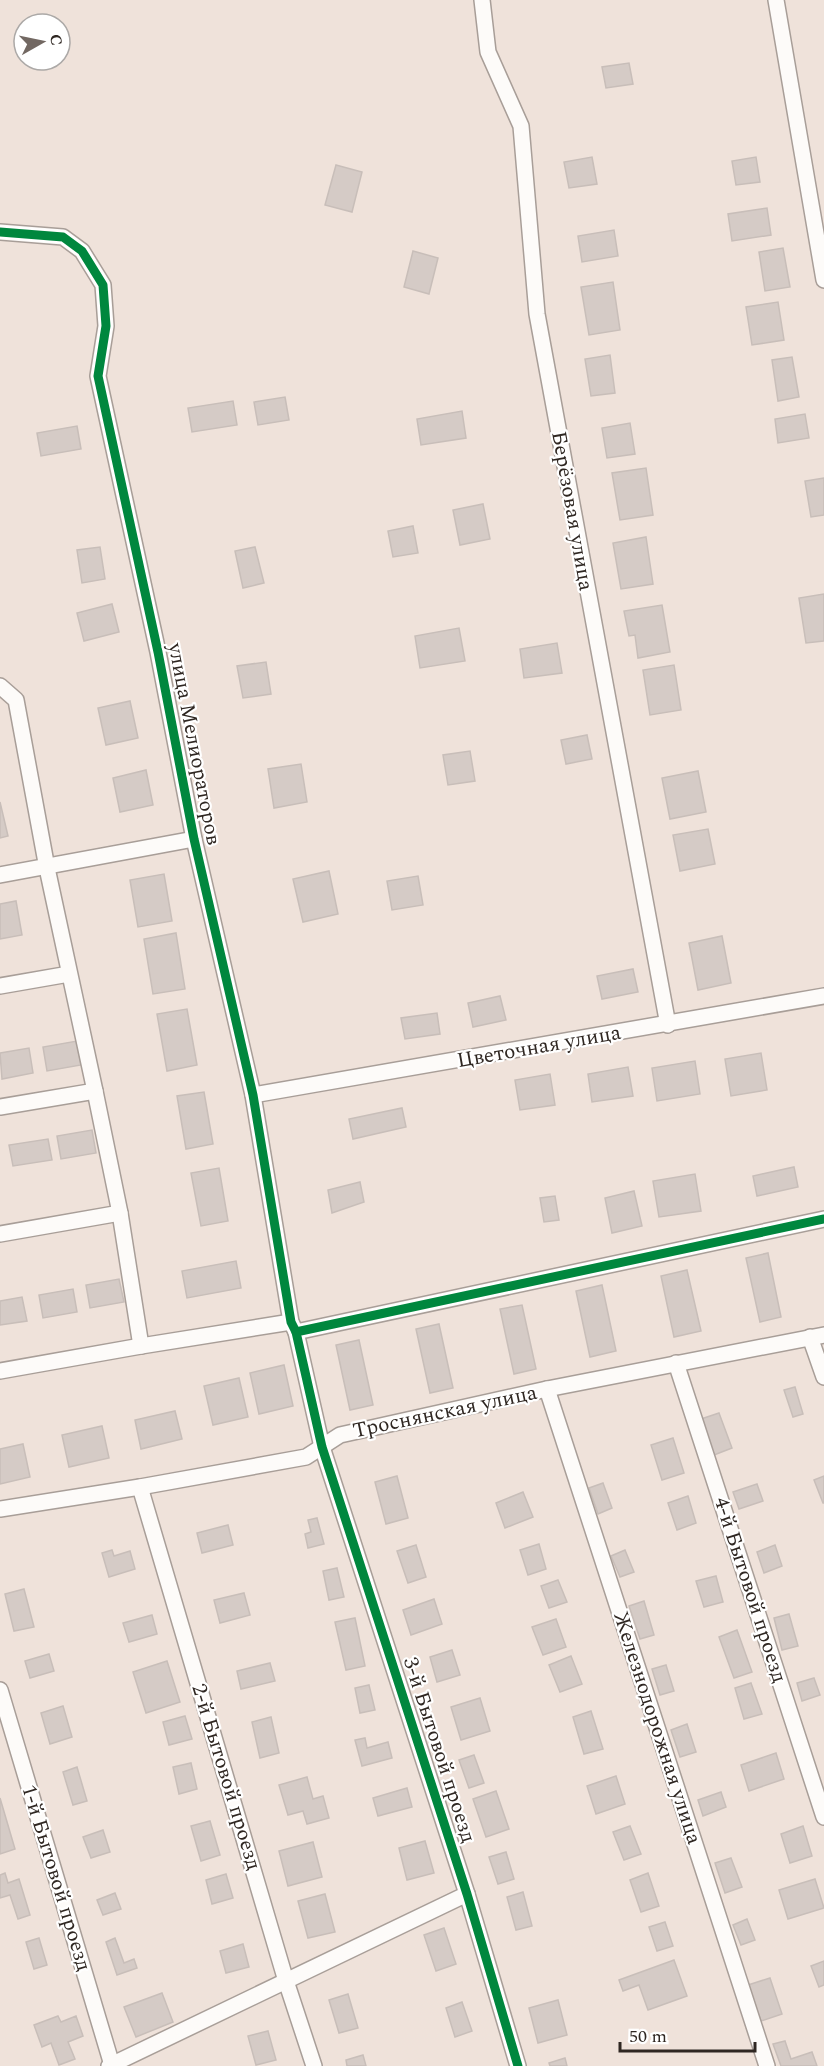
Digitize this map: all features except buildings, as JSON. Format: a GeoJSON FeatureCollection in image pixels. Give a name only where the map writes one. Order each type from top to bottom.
{"type":"FeatureCollection","features":[{"type":"Feature","properties":{"kind":"street","name":"Берёзовая улица"},"geometry":{"type":"LineString","coordinates":[[482,0],[488,52],[521,126],[537,314],[668,1025]]}},
{"type":"Feature","properties":{"kind":"street"},"geometry":{"type":"LineString","coordinates":[[776,0],[818,204],[824,280]]}},
{"type":"Feature","properties":{"kind":"street","name":"улица Мелиораторов"},"geometry":{"type":"LineString","coordinates":[[0,232],[63,237],[82,251],[103,285],[106,326],[98,376],[158,652],[194,839],[253,1095],[294,1327]]}},
{"type":"Feature","properties":{"kind":"street"},"geometry":{"type":"LineString","coordinates":[[0,686],[16,700],[47,868],[120,1213],[141,1346]]}},
{"type":"Feature","properties":{"kind":"street"},"geometry":{"type":"LineString","coordinates":[[0,875],[194,839]]}},
{"type":"Feature","properties":{"kind":"street"},"geometry":{"type":"LineString","coordinates":[[0,986],[69,974]]}},
{"type":"Feature","properties":{"kind":"street","name":"Цветочная улица"},"geometry":{"type":"LineString","coordinates":[[253,1095],[668,1025],[824,996]]}},
{"type":"Feature","properties":{"kind":"street"},"geometry":{"type":"LineString","coordinates":[[0,1107],[95,1091]]}},
{"type":"Feature","properties":{"kind":"street"},"geometry":{"type":"LineString","coordinates":[[0,1234],[120,1213]]}},
{"type":"Feature","properties":{"kind":"street"},"geometry":{"type":"LineString","coordinates":[[0,1371],[141,1346],[294,1327],[824,1219]]}},
{"type":"Feature","properties":{"kind":"street","name":"3-й Бытовой проезд"},"geometry":{"type":"LineString","coordinates":[[294,1327],[322,1447],[467,1894],[518,2066]]}},
{"type":"Feature","properties":{"kind":"street"},"geometry":{"type":"LineString","coordinates":[[817,1336],[824,1377]]}},
{"type":"Feature","properties":{"kind":"street","name":"Троснянская улица"},"geometry":{"type":"LineString","coordinates":[[0,1509],[306,1457],[340,1435],[547,1389],[817,1336]]}},
{"type":"Feature","properties":{"kind":"street","name":"4-й Бытовой проезд"},"geometry":{"type":"LineString","coordinates":[[676,1363],[824,1817]]}},
{"type":"Feature","properties":{"kind":"street","name":"Железнодорожная улица"},"geometry":{"type":"LineString","coordinates":[[547,1389],[767,2066]]}},
{"type":"Feature","properties":{"kind":"street","name":"2-й Бытовой проезд"},"geometry":{"type":"LineString","coordinates":[[140,1487],[286,1981],[314,2066]]}},
{"type":"Feature","properties":{"kind":"street","name":"1-й Бытовой проезд"},"geometry":{"type":"LineString","coordinates":[[0,1690],[110,2065]]}},
{"type":"Feature","properties":{"kind":"street"},"geometry":{"type":"LineString","coordinates":[[110,2065],[467,1894]]}},
{"type":"Feature","properties":{"kind":"cycle path"},"geometry":{"type":"LineString","coordinates":[[0,232],[63,237],[82,251],[103,285],[106,326],[98,376],[158,652],[194,839],[253,1095],[291,1322],[296,1332]]}},
{"type":"Feature","properties":{"kind":"cycle path"},"geometry":{"type":"LineString","coordinates":[[518,2066],[467,1894],[322,1447],[296,1332],[824,1219]]}}]}
